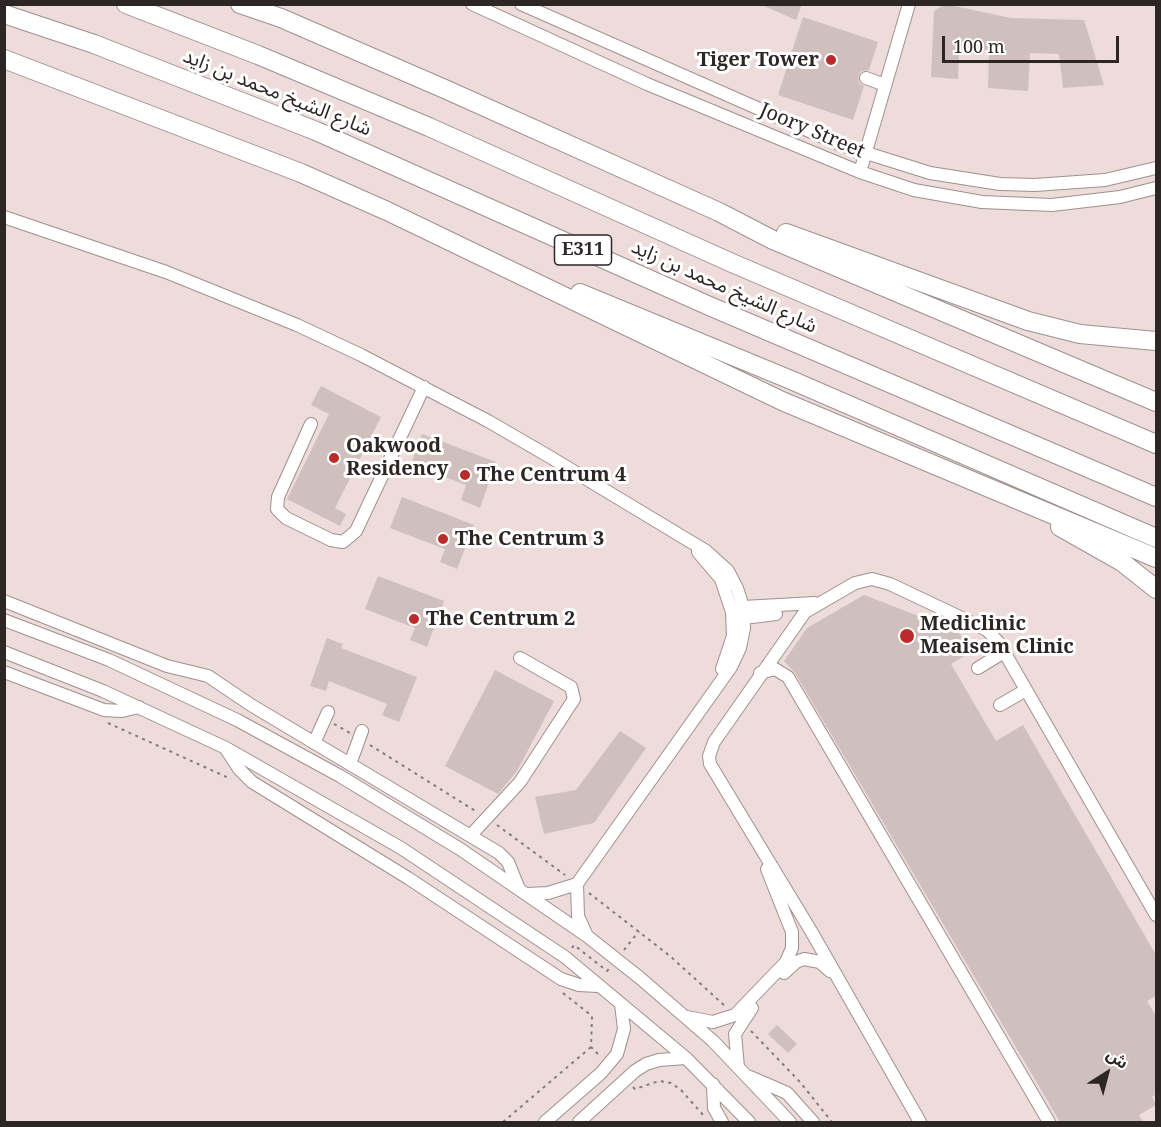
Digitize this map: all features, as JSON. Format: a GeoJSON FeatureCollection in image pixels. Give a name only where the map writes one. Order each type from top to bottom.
{"type":"FeatureCollection","features":[{"type":"Feature","properties":{"kind":"highway","name":"شارع الشيخ محمد بن زايد"},"geometry":{"type":"LineString","coordinates":[[126,4],[258,55],[407,117],[732,263],[1156,444]]}},
{"type":"Feature","properties":{"kind":"highway"},"geometry":{"type":"LineString","coordinates":[[240,4],[281,18],[447,90],[719,212],[773,240],[1156,402]]}},
{"type":"Feature","properties":{"kind":"highway","name":"شارع الشيخ محمد بن زايد"},"geometry":{"type":"LineString","coordinates":[[4,14],[104,49],[315,131],[707,305],[1156,498]]}},
{"type":"Feature","properties":{"kind":"highway"},"geometry":{"type":"LineString","coordinates":[[8,61],[301,173],[387,211],[782,401],[1005,492],[1156,558]]}},
{"type":"Feature","properties":{"kind":"highway"},"geometry":{"type":"LineString","coordinates":[[719,212],[778,230],[1028,321],[1080,334],[1156,341]]}},
{"type":"Feature","properties":{"kind":"highway"},"geometry":{"type":"LineString","coordinates":[[485,259],[616,307],[1156,538]]}},
{"type":"Feature","properties":{"kind":"highway"},"geometry":{"type":"LineString","coordinates":[[1005,492],[1122,562],[1156,589]]}},
{"type":"Feature","properties":{"kind":"street","name":"Joory Street"},"geometry":{"type":"LineString","coordinates":[[472,4],[647,84],[860,172],[914,190],[948,197],[1017,205],[1086,202],[1156,188]]}},
{"type":"Feature","properties":{"kind":"street","name":"Joory Street"},"geometry":{"type":"LineString","coordinates":[[521,4],[657,66],[865,154],[930,173],[1000,184],[1070,184],[1105,180],[1156,168]]}},
{"type":"Feature","properties":{"kind":"street"},"geometry":{"type":"LineString","coordinates":[[860,172],[909,4]]}},
{"type":"Feature","properties":{"kind":"street"},"geometry":{"type":"LineString","coordinates":[[866,78],[885,85]]}},
{"type":"Feature","properties":{"kind":"street"},"geometry":{"type":"LineString","coordinates":[[4,217],[111,252],[232,297],[297,325],[424,387],[539,451],[706,551],[733,579],[743,612],[740,648],[731,667],[577,884],[558,891],[523,892]]}},
{"type":"Feature","properties":{"kind":"street"},"geometry":{"type":"LineString","coordinates":[[312,424],[278,496],[277,509],[286,518],[331,540],[343,542],[356,531],[424,387]]}},
{"type":"Feature","properties":{"kind":"street"},"geometry":{"type":"LineString","coordinates":[[679,536],[714,569],[730,601],[733,636],[714,689]]}},
{"type":"Feature","properties":{"kind":"street"},"geometry":{"type":"LineString","coordinates":[[920,1122],[840,982],[713,772],[709,756],[714,742],[760,673],[799,618],[816,603],[863,580],[882,581],[980,625],[994,636],[1156,915]]}},
{"type":"Feature","properties":{"kind":"street"},"geometry":{"type":"LineString","coordinates":[[4,601],[167,666],[208,676],[245,701],[503,857],[523,892]]}},
{"type":"Feature","properties":{"kind":"street"},"geometry":{"type":"LineString","coordinates":[[743,612],[816,603]]}},
{"type":"Feature","properties":{"kind":"street"},"geometry":{"type":"LineString","coordinates":[[743,612],[792,612],[799,618]]}},
{"type":"Feature","properties":{"kind":"street"},"geometry":{"type":"LineString","coordinates":[[4,620],[152,679],[279,741],[420,824],[587,936],[686,1017],[790,1122]]}},
{"type":"Feature","properties":{"kind":"street"},"geometry":{"type":"LineString","coordinates":[[4,652],[139,707],[226,747],[401,848],[565,957],[686,1058],[749,1122]]}},
{"type":"Feature","properties":{"kind":"street"},"geometry":{"type":"LineString","coordinates":[[978,668],[1004,652]]}},
{"type":"Feature","properties":{"kind":"street"},"geometry":{"type":"LineString","coordinates":[[471,836],[520,782],[573,699],[571,687],[520,658]]}},
{"type":"Feature","properties":{"kind":"street"},"geometry":{"type":"LineString","coordinates":[[760,673],[775,669],[788,676],[1049,1122]]}},
{"type":"Feature","properties":{"kind":"street"},"geometry":{"type":"LineString","coordinates":[[4,672],[104,710],[122,711],[139,707]]}},
{"type":"Feature","properties":{"kind":"street"},"geometry":{"type":"LineString","coordinates":[[1000,705],[1026,690]]}},
{"type":"Feature","properties":{"kind":"street"},"geometry":{"type":"LineString","coordinates":[[314,743],[326,716]]}},
{"type":"Feature","properties":{"kind":"street"},"geometry":{"type":"LineString","coordinates":[[350,764],[361,735]]}},
{"type":"Feature","properties":{"kind":"street"},"geometry":{"type":"LineString","coordinates":[[226,747],[239,769],[252,782],[408,878],[561,979],[579,985],[598,986]]}},
{"type":"Feature","properties":{"kind":"street"},"geometry":{"type":"LineString","coordinates":[[758,845],[790,925],[792,948],[782,968],[739,1018],[734,1041],[742,1071],[787,1093],[813,1122]]}},
{"type":"Feature","properties":{"kind":"street"},"geometry":{"type":"LineString","coordinates":[[577,884],[578,916],[587,936]]}},
{"type":"Feature","properties":{"kind":"street"},"geometry":{"type":"LineString","coordinates":[[686,1017],[713,1022],[739,1018],[796,962],[812,959],[820,962],[840,982]]}},
{"type":"Feature","properties":{"kind":"street"},"geometry":{"type":"LineString","coordinates":[[544,1122],[609,1065],[617,1054],[624,1029],[621,1004]]}},
{"type":"Feature","properties":{"kind":"street"},"geometry":{"type":"LineString","coordinates":[[579,1122],[640,1068],[659,1060],[686,1058]]}},
{"type":"Feature","properties":{"kind":"street"},"geometry":{"type":"LineString","coordinates":[[713,1084],[714,1108],[722,1122]]}},
{"type":"Feature","properties":{"kind":"path"},"geometry":{"type":"LineString","coordinates":[[326,716],[361,735],[486,817],[670,956],[739,1018],[800,1082],[832,1122]]}},
{"type":"Feature","properties":{"kind":"path"},"geometry":{"type":"LineString","coordinates":[[102,721],[232,779]]}},
{"type":"Feature","properties":{"kind":"path"},"geometry":{"type":"LineString","coordinates":[[555,987],[592,1016],[591,1047],[609,1065]]}},
{"type":"Feature","properties":{"kind":"path"},"geometry":{"type":"LineString","coordinates":[[503,1122],[591,1047]]}},
{"type":"Feature","properties":{"kind":"path"},"geometry":{"type":"LineString","coordinates":[[625,1080],[635,1089],[659,1081],[671,1083],[681,1090],[710,1122]]}},
{"type":"Feature","properties":{"kind":"building"},"geometry":{"type":"Polygon","coordinates":[[[760,4],[802,4],[796,20],[760,4]]]}},
{"type":"Feature","properties":{"kind":"building"},"geometry":{"type":"Polygon","coordinates":[[[945,4],[1011,18],[1084,20],[1104,85],[1063,88],[1059,54],[1030,53],[1028,91],[988,88],[989,50],[959,49],[958,79],[931,77],[934,11],[945,4]]]}},
{"type":"Feature","properties":{"kind":"building","name":"Tiger Tower"},"geometry":{"type":"Polygon","coordinates":[[[803,17],[878,42],[869,70],[861,71],[858,76],[859,83],[864,86],[853,120],[778,95],[803,17]]]}},
{"type":"Feature","properties":{"kind":"building","name":"Oakwood Residency"},"geometry":{"type":"Polygon","coordinates":[[[321,386],[381,417],[335,508],[346,514],[340,526],[287,499],[329,414],[311,405],[321,386]]]}},
{"type":"Feature","properties":{"kind":"building","name":"The Centrum 4"},"geometry":{"type":"Polygon","coordinates":[[[422,434],[496,462],[480,508],[461,500],[466,485],[411,464],[422,434]]]}},
{"type":"Feature","properties":{"kind":"building","name":"The Centrum 3"},"geometry":{"type":"Polygon","coordinates":[[[402,497],[474,525],[457,569],[440,562],[445,549],[390,528],[402,497]]]}},
{"type":"Feature","properties":{"kind":"building","name":"The Centrum 2"},"geometry":{"type":"Polygon","coordinates":[[[378,576],[444,601],[427,647],[410,640],[415,628],[365,609],[378,576]]]}},
{"type":"Feature","properties":{"kind":"building"},"geometry":{"type":"Polygon","coordinates":[[[864,595],[958,631],[971,652],[951,664],[996,741],[1023,725],[1156,955],[1156,996],[1147,1001],[1156,1016],[1156,1094],[1152,1097],[1156,1105],[1139,1115],[1143,1122],[1060,1122],[795,673],[784,661],[807,628],[864,595]]]}},
{"type":"Feature","properties":{"kind":"building"},"geometry":{"type":"Polygon","coordinates":[[[327,638],[343,644],[341,648],[417,677],[399,722],[382,715],[387,704],[329,681],[326,691],[310,686],[327,638]]]}},
{"type":"Feature","properties":{"kind":"building"},"geometry":{"type":"Polygon","coordinates":[[[495,670],[554,701],[517,771],[498,794],[445,766],[495,670]]]}},
{"type":"Feature","properties":{"kind":"building"},"geometry":{"type":"Polygon","coordinates":[[[620,731],[646,748],[594,823],[544,834],[535,797],[576,790],[620,731]]]}},
{"type":"Feature","properties":{"kind":"building"},"geometry":{"type":"Polygon","coordinates":[[[777,1025],[797,1044],[788,1053],[768,1034],[777,1025]]]}},
{"type":"Feature","properties":{"kind":"place","name":"Tiger Tower"},"geometry":{"type":"Point","coordinates":[831,60]}},
{"type":"Feature","properties":{"kind":"place","name":"Oakwood Residency"},"geometry":{"type":"Point","coordinates":[334,458]}},
{"type":"Feature","properties":{"kind":"place","name":"The Centrum 4"},"geometry":{"type":"Point","coordinates":[465,475]}},
{"type":"Feature","properties":{"kind":"place","name":"The Centrum 3"},"geometry":{"type":"Point","coordinates":[443,539]}},
{"type":"Feature","properties":{"kind":"place","name":"The Centrum 2"},"geometry":{"type":"Point","coordinates":[414,619]}},
{"type":"Feature","properties":{"kind":"place","name":"Mediclinic Meaisem Clinic"},"geometry":{"type":"Point","coordinates":[907,636]}}]}
